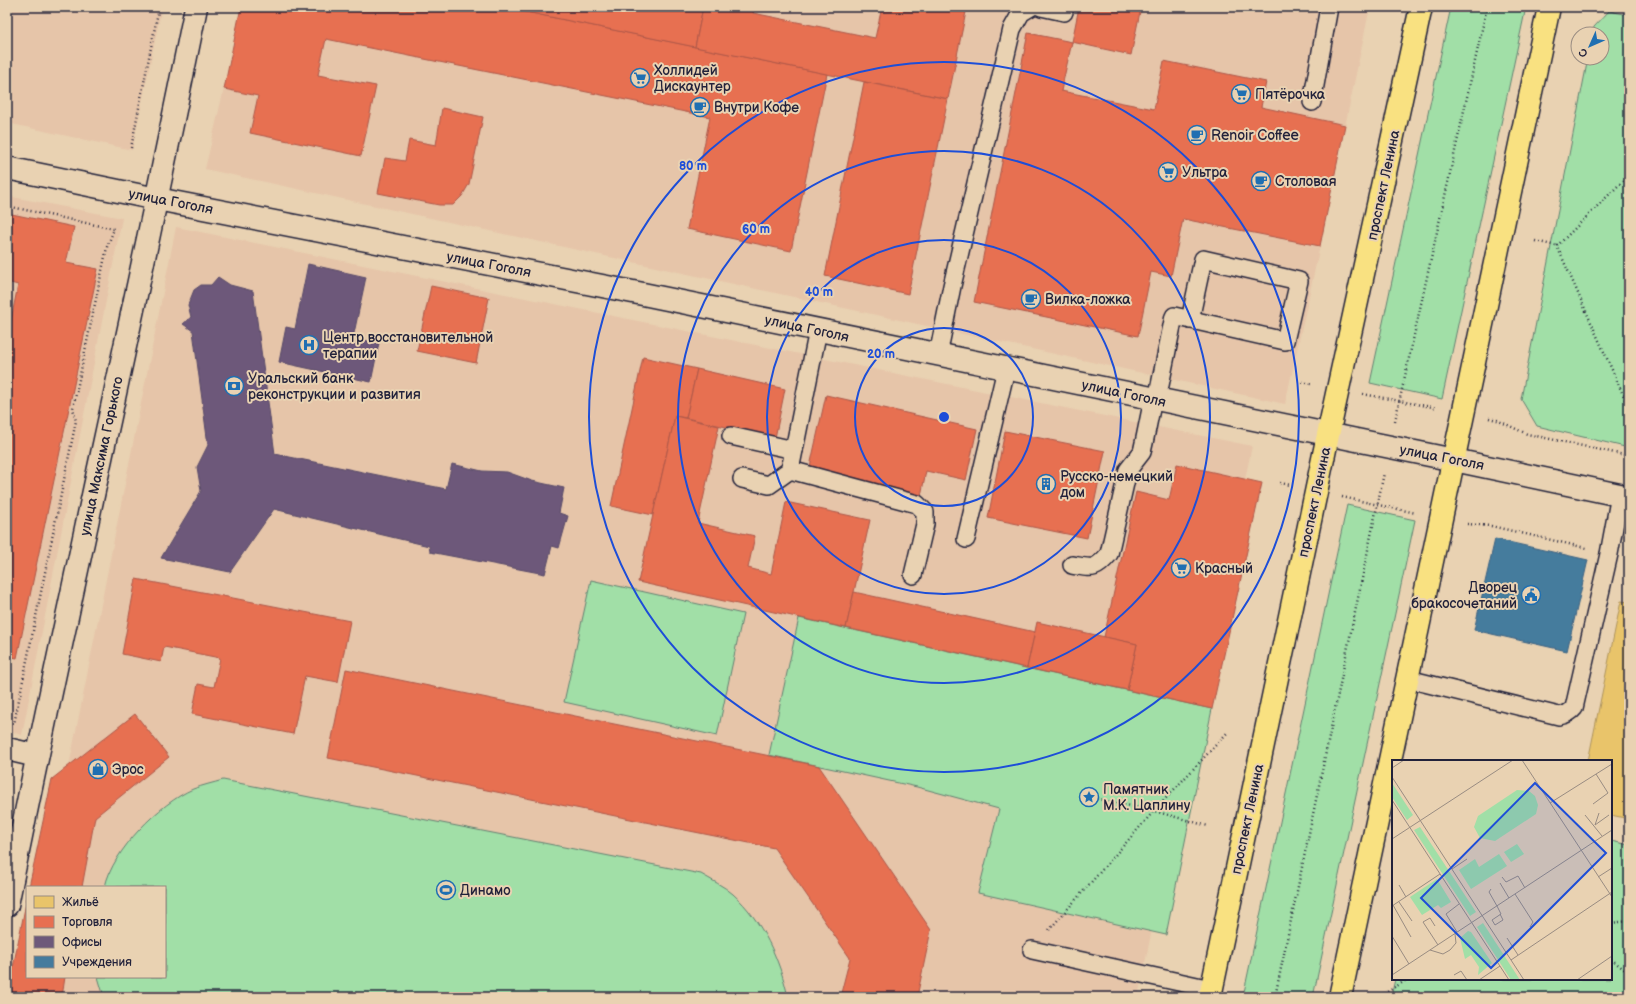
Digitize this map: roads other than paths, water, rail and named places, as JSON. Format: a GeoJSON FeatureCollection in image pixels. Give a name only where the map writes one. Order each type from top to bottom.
{"type":"FeatureCollection","features":[{"type":"Feature","properties":{"kind":"main road","name":"проспект Ленина"},"geometry":{"type":"LineString","coordinates":[[1210,993],[1328,435],[1421,7]]}},
{"type":"Feature","properties":{"kind":"main road"},"geometry":{"type":"LineString","coordinates":[[1340,997],[1549,7]]}},
{"type":"Feature","properties":{"kind":"street","name":"улица Максима Горького"},"geometry":{"type":"LineString","coordinates":[[7,905],[84,532],[157,199],[196,7]]}},
{"type":"Feature","properties":{"kind":"street","name":"улица Гоголя"},"geometry":{"type":"LineString","coordinates":[[7,168],[157,199],[638,293],[1625,496]]}},
{"type":"Feature","properties":{"kind":"street"},"geometry":{"type":"LineString","coordinates":[[7,749],[37,756]]}},
{"type":"Feature","properties":{"kind":"lane"},"geometry":{"type":"LineString","coordinates":[[938,355],[952,286],[1012,29],[1021,13],[1030,7]]}},
{"type":"Feature","properties":{"kind":"lane"},"geometry":{"type":"LineString","coordinates":[[1041,7],[1064,12]]}},
{"type":"Feature","properties":{"kind":"lane"},"geometry":{"type":"LineString","coordinates":[[1312,102],[1329,7]]}},
{"type":"Feature","properties":{"kind":"lane"},"geometry":{"type":"LineString","coordinates":[[1072,565],[1089,568],[1100,565],[1109,554],[1128,470],[1142,452],[1174,316],[1190,320],[1285,341],[1298,281],[1203,260],[1190,320]]}},
{"type":"Feature","properties":{"kind":"lane"},"geometry":{"type":"LineString","coordinates":[[742,479],[769,485],[790,470],[818,330]]}},
{"type":"Feature","properties":{"kind":"lane"},"geometry":{"type":"LineString","coordinates":[[966,539],[1006,369]]}},
{"type":"Feature","properties":{"kind":"lane"},"geometry":{"type":"LineString","coordinates":[[731,436],[794,450]]}},
{"type":"Feature","properties":{"kind":"lane"},"geometry":{"type":"LineString","coordinates":[[790,470],[917,504],[925,512],[926,524],[913,575]]}},
{"type":"Feature","properties":{"kind":"lane"},"geometry":{"type":"LineString","coordinates":[[1408,679],[1559,716],[1567,714],[1571,711],[1574,708],[1609,554],[1625,496]]}},
{"type":"Feature","properties":{"kind":"lane"},"geometry":{"type":"LineString","coordinates":[[1032,950],[1210,993]]}},
{"type":"Feature","properties":{"kind":"place","name":"Холлидей Дискаунтер"},"geometry":{"type":"Point","coordinates":[640,78]}},
{"type":"Feature","properties":{"kind":"place","name":"Пятёрочка"},"geometry":{"type":"Point","coordinates":[1241,94]}},
{"type":"Feature","properties":{"kind":"place","name":"Внутри Кофе"},"geometry":{"type":"Point","coordinates":[700,107]}},
{"type":"Feature","properties":{"kind":"place","name":"Renoir Coffee"},"geometry":{"type":"Point","coordinates":[1197,135]}},
{"type":"Feature","properties":{"kind":"place","name":"Ультра"},"geometry":{"type":"Point","coordinates":[1168,172]}},
{"type":"Feature","properties":{"kind":"place","name":"Столовая"},"geometry":{"type":"Point","coordinates":[1261,181]}},
{"type":"Feature","properties":{"kind":"place","name":"Вилка-ложка"},"geometry":{"type":"Point","coordinates":[1031,299]}},
{"type":"Feature","properties":{"kind":"place","name":"Центр восстановительной терапии"},"geometry":{"type":"Point","coordinates":[309,345]}},
{"type":"Feature","properties":{"kind":"place","name":"Уральский банк реконструкции и развития"},"geometry":{"type":"Point","coordinates":[234,386]}},
{"type":"Feature","properties":{"kind":"place","name":"Русско-немецкий дом"},"geometry":{"type":"Point","coordinates":[1046,484]}},
{"type":"Feature","properties":{"kind":"place","name":"Красный"},"geometry":{"type":"Point","coordinates":[1181,568]}},
{"type":"Feature","properties":{"kind":"place","name":"Дворец бракосочетаний"},"geometry":{"type":"Point","coordinates":[1531,595]}},
{"type":"Feature","properties":{"kind":"place","name":"Эрос"},"geometry":{"type":"Point","coordinates":[98,769]}},
{"type":"Feature","properties":{"kind":"place","name":"Памятник М.К. Цаплину"},"geometry":{"type":"Point","coordinates":[1089,797]}},
{"type":"Feature","properties":{"kind":"place","name":"Динамо"},"geometry":{"type":"Point","coordinates":[446,890]}}]}
